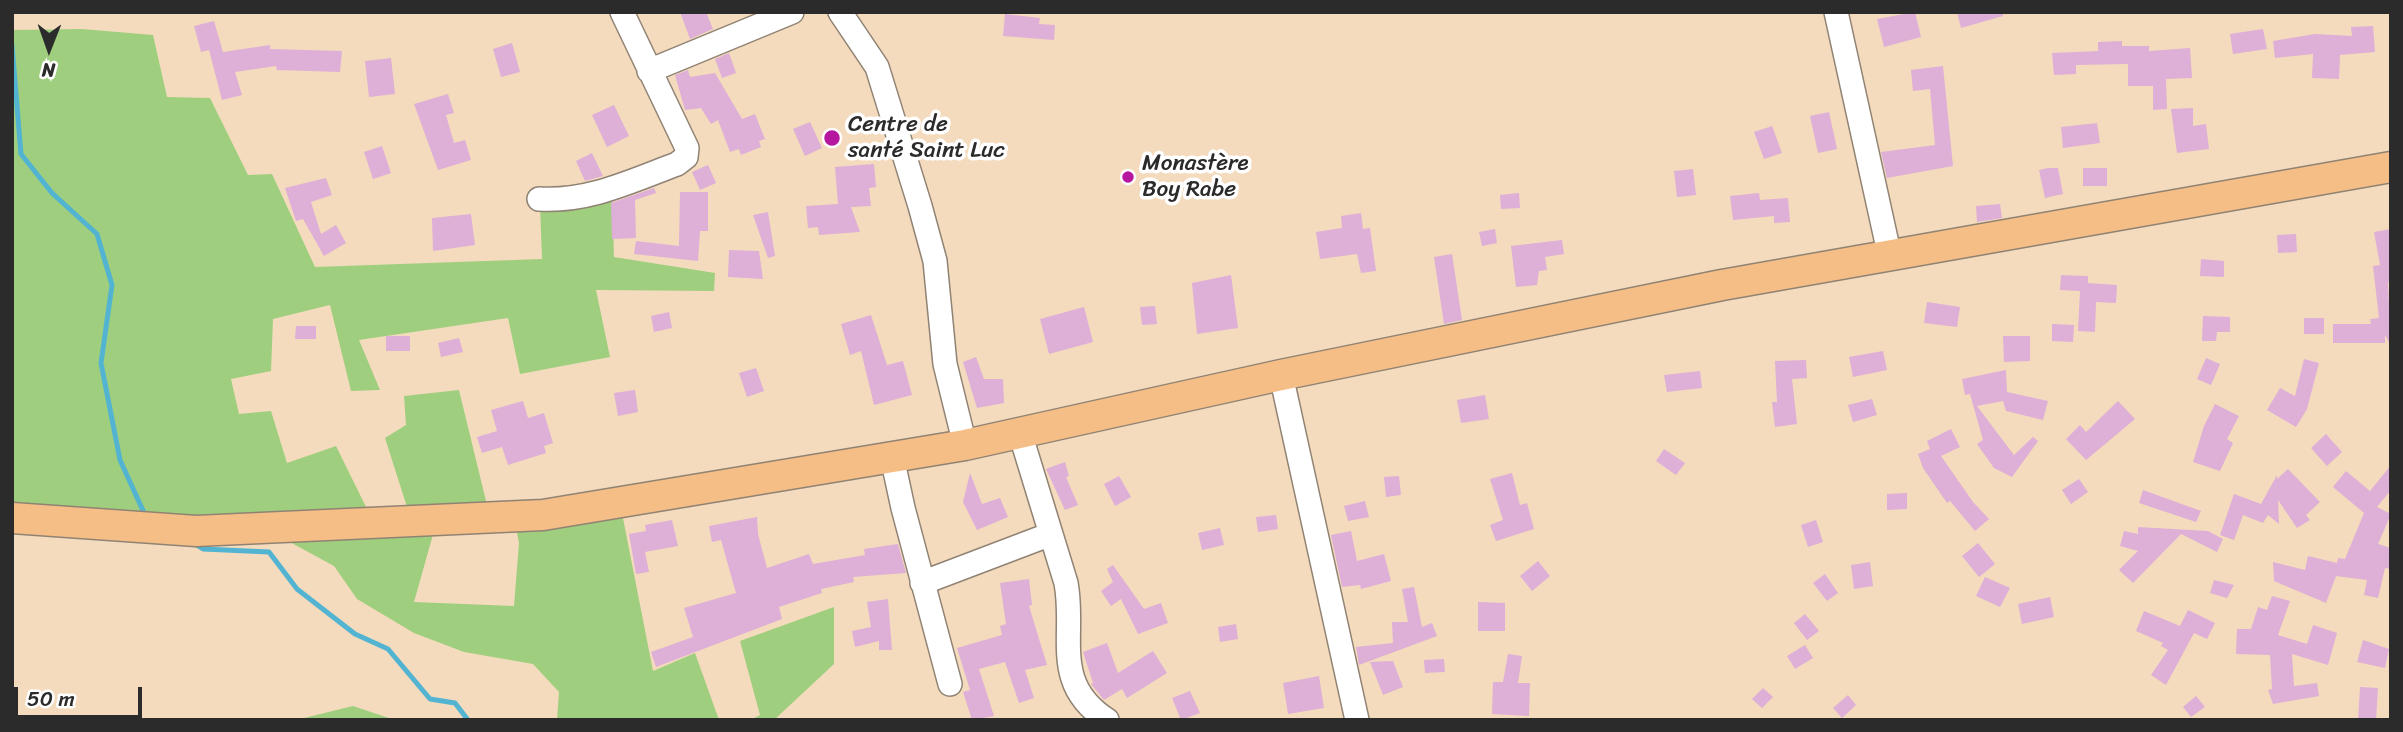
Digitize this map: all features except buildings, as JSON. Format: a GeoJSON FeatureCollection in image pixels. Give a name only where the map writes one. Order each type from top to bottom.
{"type":"FeatureCollection","features":[{"type":"Feature","properties":{"kind":"main road"},"geometry":{"type":"LineString","coordinates":[[12,518],[196,531],[543,515],[965,445],[1281,375],[1722,285],[2391,167]]}},
{"type":"Feature","properties":{"kind":"street"},"geometry":{"type":"LineString","coordinates":[[539,199],[565,201],[593,196],[677,164],[686,157],[687,148],[622,12]]}},
{"type":"Feature","properties":{"kind":"street"},"geometry":{"type":"LineString","coordinates":[[649,71],[792,12]]}},
{"type":"Feature","properties":{"kind":"street"},"geometry":{"type":"LineString","coordinates":[[840,12],[877,67],[920,206],[935,261],[945,364],[965,445]]}},
{"type":"Feature","properties":{"kind":"street"},"geometry":{"type":"LineString","coordinates":[[1836,12],[1890,257]]}},
{"type":"Feature","properties":{"kind":"street"},"geometry":{"type":"LineString","coordinates":[[1281,375],[1357,720]]}},
{"type":"Feature","properties":{"kind":"street"},"geometry":{"type":"LineString","coordinates":[[1020,433],[1069,598],[1067,641],[1072,678],[1079,694],[1107,720]]}},
{"type":"Feature","properties":{"kind":"street"},"geometry":{"type":"LineString","coordinates":[[892,457],[922,583],[950,684]]}},
{"type":"Feature","properties":{"kind":"street"},"geometry":{"type":"LineString","coordinates":[[922,583],[1051,534]]}},
{"type":"Feature","properties":{"kind":"green space"},"geometry":{"type":"Polygon","coordinates":[[[82,29],[153,35],[167,97],[210,98],[248,175],[272,174],[315,267],[542,259],[540,206],[612,193],[614,257],[715,273],[714,291],[596,290],[610,357],[520,374],[508,318],[359,340],[380,390],[351,391],[330,305],[273,319],[271,371],[231,379],[239,414],[271,411],[287,463],[336,446],[368,511],[407,507],[385,438],[406,425],[404,396],[459,390],[486,501],[622,513],[653,671],[695,653],[719,720],[557,720],[559,692],[533,664],[464,652],[414,633],[357,599],[334,566],[286,540],[12,530],[12,30],[82,29]],[[516,528],[434,531],[414,602],[514,606],[519,543],[516,528]]]}},
{"type":"Feature","properties":{"kind":"green space"},"geometry":{"type":"Polygon","coordinates":[[[834,607],[834,664],[774,720],[751,720],[760,715],[740,641],[834,607]]]}},
{"type":"Feature","properties":{"kind":"green space"},"geometry":{"type":"Polygon","coordinates":[[[353,706],[395,720],[299,720],[300,719],[353,706]]]}},
{"type":"Feature","properties":{"kind":"waterway"},"geometry":{"type":"LineString","coordinates":[[12,45],[21,154],[52,193],[97,234],[112,285],[101,363],[120,460],[145,515]]}},
{"type":"Feature","properties":{"kind":"waterway"},"geometry":{"type":"LineString","coordinates":[[195,544],[203,549],[269,552],[297,589],[355,634],[388,649],[430,699],[455,703],[468,720]]}},
{"type":"Feature","properties":{"kind":"place","name":"Centre de santé Saint Luc"},"geometry":{"type":"Point","coordinates":[832,138]}},
{"type":"Feature","properties":{"kind":"place","name":"Monastère Boy Rabe"},"geometry":{"type":"Point","coordinates":[1128,177]}}]}
